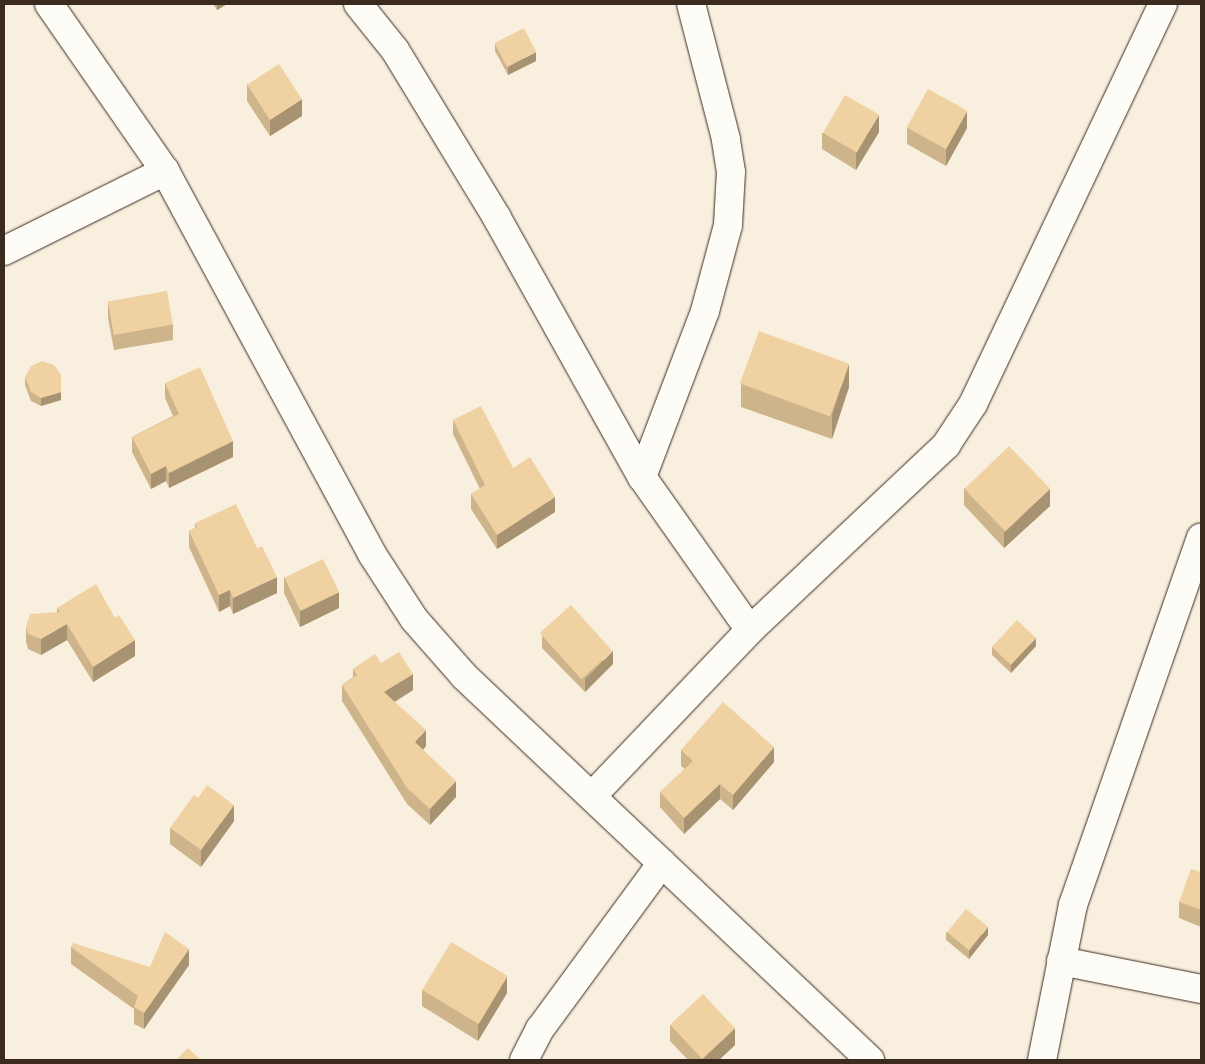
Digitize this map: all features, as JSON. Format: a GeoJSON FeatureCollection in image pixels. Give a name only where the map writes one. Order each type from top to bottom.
{"type":"FeatureCollection","features":[{"type":"Feature","properties":{"kind":"street"},"geometry":{"type":"LineString","coordinates":[[49,4],[165,171],[372,554],[414,619],[464,676],[870,1060]]}},
{"type":"Feature","properties":{"kind":"street"},"geometry":{"type":"LineString","coordinates":[[358,4],[394,50],[497,218],[642,477],[750,630]]}},
{"type":"Feature","properties":{"kind":"street"},"geometry":{"type":"LineString","coordinates":[[642,477],[705,312],[728,225],[731,172],[727,147],[691,4]]}},
{"type":"Feature","properties":{"kind":"street"},"geometry":{"type":"LineString","coordinates":[[592,796],[750,630],[946,445],[973,404],[1163,4]]}},
{"type":"Feature","properties":{"kind":"street"},"geometry":{"type":"LineString","coordinates":[[4,251],[165,171]]}},
{"type":"Feature","properties":{"kind":"street"},"geometry":{"type":"LineString","coordinates":[[1042,1060],[1073,904],[1122,754],[1201,538]]}},
{"type":"Feature","properties":{"kind":"street"},"geometry":{"type":"LineString","coordinates":[[524,1060],[540,1029],[662,863]]}},
{"type":"Feature","properties":{"kind":"street"},"geometry":{"type":"LineString","coordinates":[[1061,960],[1201,989]]}},
{"type":"Feature","properties":{"kind":"building"},"geometry":{"type":"Polygon","coordinates":[[[524,28],[536,52],[507,67],[495,43],[524,28]]]}},
{"type":"Feature","properties":{"kind":"building"},"geometry":{"type":"Polygon","coordinates":[[[279,64],[302,99],[270,120],[247,85],[279,64]]]}},
{"type":"Feature","properties":{"kind":"building"},"geometry":{"type":"Polygon","coordinates":[[[928,89],[967,111],[946,149],[907,127],[928,89]]]}},
{"type":"Feature","properties":{"kind":"building"},"geometry":{"type":"Polygon","coordinates":[[[845,95],[879,114],[857,153],[823,133],[845,95]]]}},
{"type":"Feature","properties":{"kind":"building"},"geometry":{"type":"Polygon","coordinates":[[[167,291],[173,324],[114,335],[108,301],[167,291]]]}},
{"type":"Feature","properties":{"kind":"building"},"geometry":{"type":"Polygon","coordinates":[[[759,331],[849,364],[830,416],[740,384],[759,331]]]}},
{"type":"Feature","properties":{"kind":"building"},"geometry":{"type":"Polygon","coordinates":[[[42,361],[54,365],[61,375],[61,392],[41,398],[31,392],[25,377],[31,366],[42,361]]]}},
{"type":"Feature","properties":{"kind":"building"},"geometry":{"type":"Polygon","coordinates":[[[200,367],[233,441],[169,473],[166,466],[151,474],[132,437],[179,414],[165,383],[200,367]]]}},
{"type":"Feature","properties":{"kind":"building"},"geometry":{"type":"Polygon","coordinates":[[[481,406],[513,468],[530,457],[555,497],[497,535],[471,494],[485,485],[453,420],[481,406]]]}},
{"type":"Feature","properties":{"kind":"building"},"geometry":{"type":"Polygon","coordinates":[[[1009,446],[1050,488],[1005,532],[964,489],[1009,446]]]}},
{"type":"Feature","properties":{"kind":"building"},"geometry":{"type":"Polygon","coordinates":[[[236,504],[257,548],[262,546],[277,577],[233,598],[230,590],[219,595],[189,531],[197,527],[195,523],[236,504]]]}},
{"type":"Feature","properties":{"kind":"building"},"geometry":{"type":"Polygon","coordinates":[[[323,559],[339,592],[301,611],[284,578],[323,559]]]}},
{"type":"Feature","properties":{"kind":"building"},"geometry":{"type":"Polygon","coordinates":[[[96,584],[115,618],[119,615],[135,640],[93,667],[67,624],[41,639],[28,634],[26,627],[30,614],[60,612],[57,608],[96,584]]]}},
{"type":"Feature","properties":{"kind":"building"},"geometry":{"type":"Polygon","coordinates":[[[571,605],[612,651],[581,679],[540,633],[571,605]]]}},
{"type":"Feature","properties":{"kind":"building"},"geometry":{"type":"Polygon","coordinates":[[[1017,620],[1036,638],[1011,665],[992,647],[1017,620]]]}},
{"type":"Feature","properties":{"kind":"building"},"geometry":{"type":"Polygon","coordinates":[[[399,652],[413,674],[384,692],[426,730],[415,742],[456,781],[430,809],[407,788],[342,685],[357,675],[353,669],[375,654],[381,663],[399,652]]]}},
{"type":"Feature","properties":{"kind":"building"},"geometry":{"type":"Polygon","coordinates":[[[723,702],[774,747],[733,795],[720,784],[684,818],[660,792],[693,761],[681,750],[723,702]]]}},
{"type":"Feature","properties":{"kind":"building"},"geometry":{"type":"Polygon","coordinates":[[[207,785],[234,805],[201,850],[170,828],[194,795],[198,798],[207,785]]]}},
{"type":"Feature","properties":{"kind":"building"},"geometry":{"type":"Polygon","coordinates":[[[1191,869],[1201,872],[1201,910],[1179,902],[1191,869]]]}},
{"type":"Feature","properties":{"kind":"building"},"geometry":{"type":"Polygon","coordinates":[[[966,909],[988,927],[969,950],[947,932],[966,909]]]}},
{"type":"Feature","properties":{"kind":"building"},"geometry":{"type":"Polygon","coordinates":[[[165,932],[189,949],[144,1013],[134,1007],[138,996],[71,947],[73,943],[150,967],[165,932]]]}},
{"type":"Feature","properties":{"kind":"building"},"geometry":{"type":"Polygon","coordinates":[[[451,942],[508,976],[479,1024],[422,990],[451,942]]]}},
{"type":"Feature","properties":{"kind":"building"},"geometry":{"type":"Polygon","coordinates":[[[703,994],[735,1028],[702,1059],[670,1025],[703,994]]]}},
{"type":"Feature","properties":{"kind":"building"},"geometry":{"type":"Polygon","coordinates":[[[188,1048],[201,1060],[176,1060],[188,1048]]]}}]}
